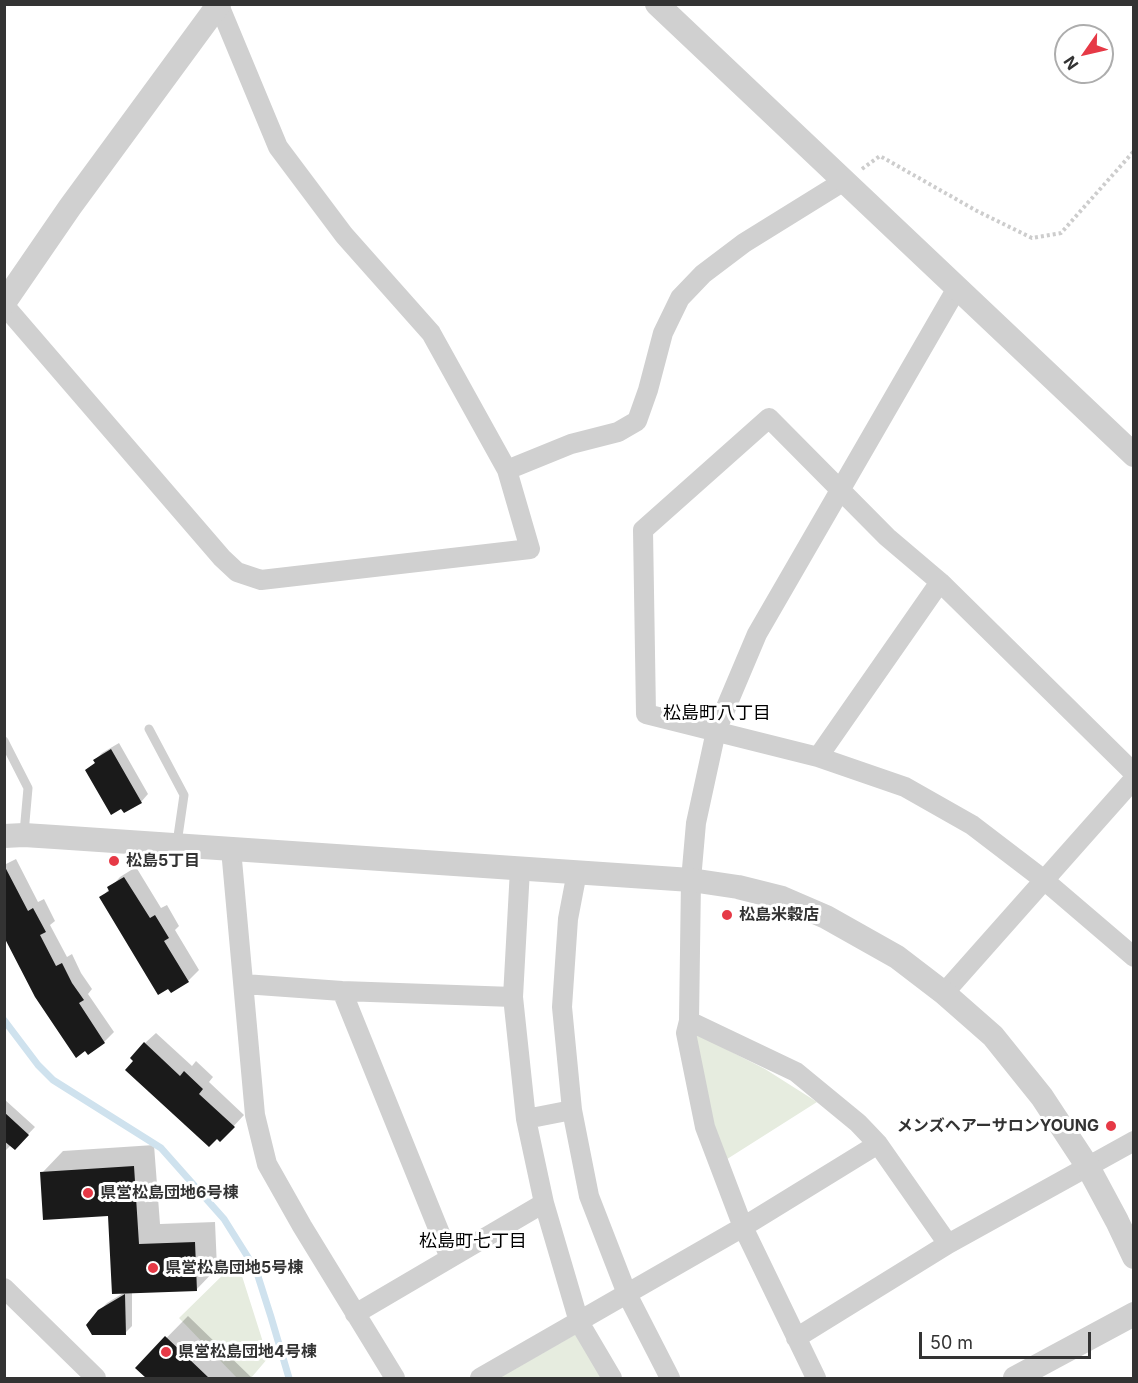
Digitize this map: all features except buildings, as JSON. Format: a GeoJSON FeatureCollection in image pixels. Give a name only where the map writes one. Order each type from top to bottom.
{"type":"FeatureCollection","features":[{"type":"Feature","properties":{"kind":"street"},"geometry":{"type":"LineString","coordinates":[[657,4],[1134,455]]}},
{"type":"Feature","properties":{"kind":"street"},"geometry":{"type":"LineString","coordinates":[[219,5],[278,147],[344,235],[431,333],[507,470],[530,549],[261,580],[237,572],[222,558],[4,304],[70,207],[219,5]]}},
{"type":"Feature","properties":{"kind":"street"},"geometry":{"type":"LineString","coordinates":[[507,470],[571,444],[618,432],[637,421],[663,333],[681,298],[703,274],[744,243],[844,181]]}},
{"type":"Feature","properties":{"kind":"street"},"geometry":{"type":"LineString","coordinates":[[816,1378],[743,1227],[705,1127],[686,1033],[689,1021],[691,880],[696,824],[716,731],[757,634],[957,288]]}},
{"type":"Feature","properties":{"kind":"street"},"geometry":{"type":"LineString","coordinates":[[1134,773],[940,582],[887,537],[769,418],[643,530],[646,714],[818,757],[905,787],[972,825],[1044,880],[1134,957]]}},
{"type":"Feature","properties":{"kind":"street"},"geometry":{"type":"LineString","coordinates":[[818,757],[940,582]]}},
{"type":"Feature","properties":{"kind":"street"},"geometry":{"type":"LineString","coordinates":[[944,993],[1134,779]]}},
{"type":"Feature","properties":{"kind":"street"},"geometry":{"type":"LineString","coordinates":[[14,836],[691,880],[738,887],[782,898],[826,917],[897,957],[944,993],[993,1036],[1042,1097],[1088,1167],[1134,1257]]}},
{"type":"Feature","properties":{"kind":"street"},"geometry":{"type":"LineString","coordinates":[[231,849],[255,1115],[267,1164],[395,1378]]}},
{"type":"Feature","properties":{"kind":"street"},"geometry":{"type":"LineString","coordinates":[[520,869],[513,997],[526,1119],[544,1203],[579,1322],[612,1378]]}},
{"type":"Feature","properties":{"kind":"street"},"geometry":{"type":"LineString","coordinates":[[577,872],[568,919],[562,1007],[572,1110],[589,1196],[627,1294],[670,1378]]}},
{"type":"Feature","properties":{"kind":"street"},"geometry":{"type":"LineString","coordinates":[[244,984],[342,991],[513,997]]}},
{"type":"Feature","properties":{"kind":"street"},"geometry":{"type":"LineString","coordinates":[[342,991],[450,1258]]}},
{"type":"Feature","properties":{"kind":"street"},"geometry":{"type":"LineString","coordinates":[[689,1021],[796,1072],[858,1123],[878,1144],[948,1244]]}},
{"type":"Feature","properties":{"kind":"street"},"geometry":{"type":"LineString","coordinates":[[526,1119],[572,1110]]}},
{"type":"Feature","properties":{"kind":"street"},"geometry":{"type":"LineString","coordinates":[[796,1338],[948,1244],[1134,1141]]}},
{"type":"Feature","properties":{"kind":"street"},"geometry":{"type":"LineString","coordinates":[[480,1378],[743,1227],[878,1144]]}},
{"type":"Feature","properties":{"kind":"street"},"geometry":{"type":"LineString","coordinates":[[355,1314],[544,1203]]}},
{"type":"Feature","properties":{"kind":"street"},"geometry":{"type":"LineString","coordinates":[[4,1288],[96,1378]]}},
{"type":"Feature","properties":{"kind":"street"},"geometry":{"type":"LineString","coordinates":[[1015,1378],[1134,1314]]}},
{"type":"Feature","properties":{"kind":"lane"},"geometry":{"type":"LineString","coordinates":[[149,729],[184,795],[177,846]]}},
{"type":"Feature","properties":{"kind":"lane"},"geometry":{"type":"LineString","coordinates":[[4,741],[28,788],[14,836]]}},
{"type":"Feature","properties":{"kind":"path"},"geometry":{"type":"LineString","coordinates":[[844,181],[880,156],[977,211],[1032,238],[1061,233],[1134,151]]}},
{"type":"Feature","properties":{"kind":"shaded area"},"geometry":{"type":"Polygon","coordinates":[[[696,1034],[765,1069],[817,1102],[724,1161],[691,1043],[696,1034]]]}},
{"type":"Feature","properties":{"kind":"shaded area"},"geometry":{"type":"Polygon","coordinates":[[[232,1266],[242,1276],[268,1358],[251,1378],[237,1378],[179,1318],[232,1266]]]}},
{"type":"Feature","properties":{"kind":"shaded area"},"geometry":{"type":"Polygon","coordinates":[[[576,1334],[608,1378],[499,1378],[576,1334]]]}},
{"type":"Feature","properties":{"kind":"waterway"},"geometry":{"type":"LineString","coordinates":[[4,1020],[38,1065],[53,1080],[161,1148],[224,1219],[256,1270],[289,1378]]}},
{"type":"Feature","properties":{"kind":"place","name":"松島5丁目"},"geometry":{"type":"Point","coordinates":[114,861]}},
{"type":"Feature","properties":{"kind":"place","name":"松島米穀店"},"geometry":{"type":"Point","coordinates":[727,915]}},
{"type":"Feature","properties":{"kind":"place","name":"メンズヘアーサロンYOUNG"},"geometry":{"type":"Point","coordinates":[1111,1126]}},
{"type":"Feature","properties":{"kind":"place","name":"県営松島団地6号棟"},"geometry":{"type":"Point","coordinates":[88,1193]}},
{"type":"Feature","properties":{"kind":"place","name":"県営松島団地5号棟"},"geometry":{"type":"Point","coordinates":[153,1268]}},
{"type":"Feature","properties":{"kind":"place","name":"県営松島団地4号棟"},"geometry":{"type":"Point","coordinates":[166,1352]}},
{"type":"Feature","properties":{"kind":"district","name":"松島町八丁目"},"geometry":{"type":"Point","coordinates":[717,714]}},
{"type":"Feature","properties":{"kind":"district","name":"松島町七丁目"},"geometry":{"type":"Point","coordinates":[473,1242]}}]}
